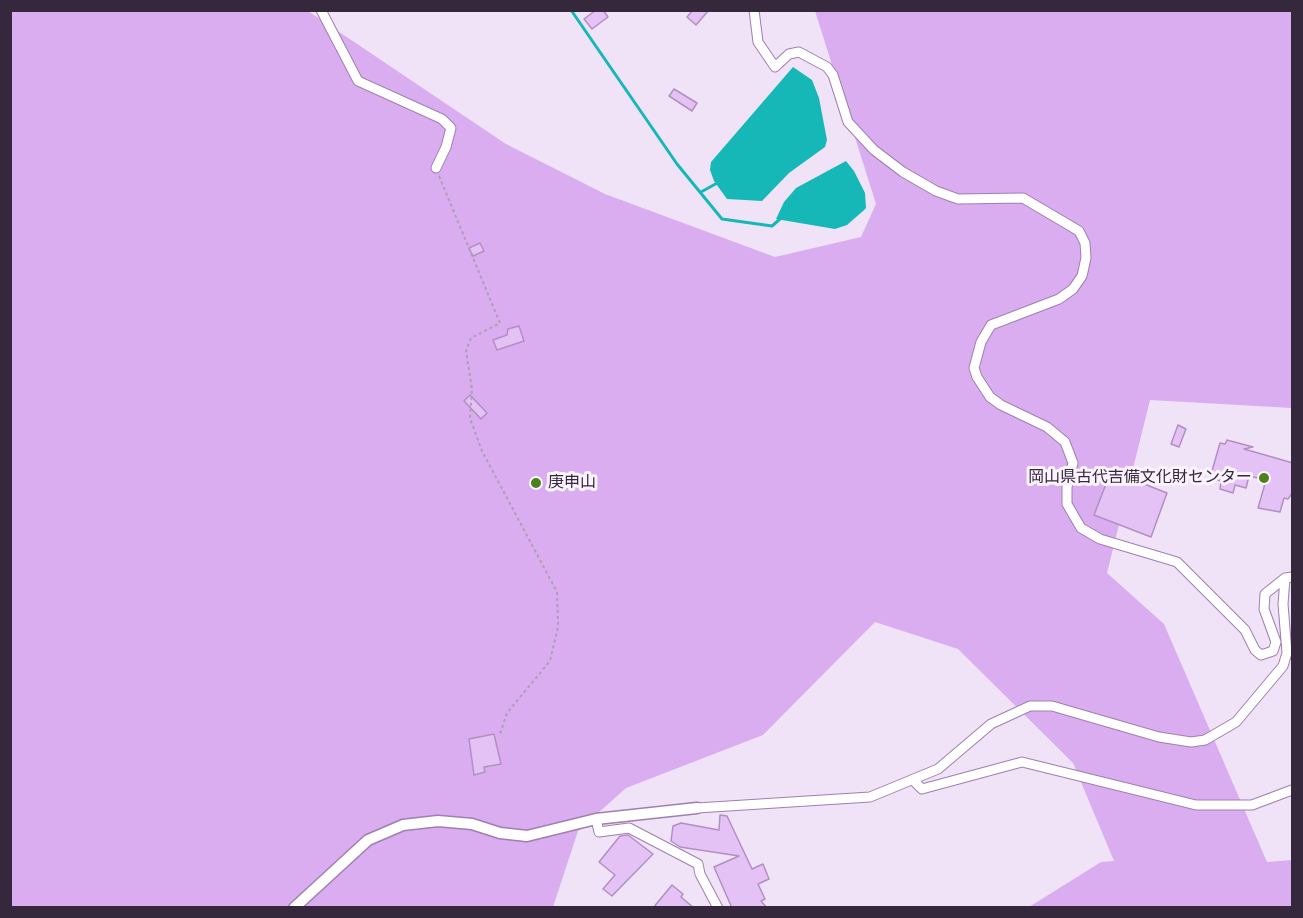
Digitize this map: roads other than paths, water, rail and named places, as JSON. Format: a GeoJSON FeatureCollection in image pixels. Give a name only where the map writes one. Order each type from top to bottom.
{"type":"FeatureCollection","features":[{"type":"Feature","properties":{"kind":"street"},"geometry":{"type":"LineString","coordinates":[[321,10],[358,81],[442,119],[451,128],[446,147],[436,168]]}},
{"type":"Feature","properties":{"kind":"street"},"geometry":{"type":"LineString","coordinates":[[754,10],[758,42],[775,67],[789,54],[799,52],[827,67],[833,75],[848,122],[874,150],[903,172],[936,191],[958,200],[1023,198],[1079,231],[1084,243],[1086,258],[1082,276],[1074,289],[1052,303],[991,325],[981,342],[974,368],[990,397],[1001,405],[1047,427],[1065,442],[1072,463],[1067,487],[1067,504],[1081,528],[1100,539],[1177,562],[1245,630],[1255,650],[1261,655],[1273,651],[1276,642],[1264,609],[1265,594],[1289,577]]}},
{"type":"Feature","properties":{"kind":"street"},"geometry":{"type":"LineString","coordinates":[[294,908],[369,840],[403,825],[438,821],[472,824],[500,833],[527,836],[596,819],[698,808],[843,801],[870,797],[938,769],[991,724],[1030,706],[1052,706],[1159,737],[1191,742],[1221,733],[1236,722],[1283,666],[1287,653],[1283,604],[1289,577]]}},
{"type":"Feature","properties":{"kind":"street"},"geometry":{"type":"LineString","coordinates":[[913,780],[922,789],[1023,762],[1196,805],[1252,805],[1293,790]]}},
{"type":"Feature","properties":{"kind":"street"},"geometry":{"type":"LineString","coordinates":[[596,819],[599,832],[629,828],[698,864],[700,874],[718,908]]}},
{"type":"Feature","properties":{"kind":"waterway"},"geometry":{"type":"LineString","coordinates":[[571,10],[677,164],[722,219],[772,226],[780,219]]}},
{"type":"Feature","properties":{"kind":"waterway"},"geometry":{"type":"LineString","coordinates":[[701,192],[719,182]]}},
{"type":"Feature","properties":{"kind":"place","name":"岡山県古代吉備文化財センター"},"geometry":{"type":"Point","coordinates":[1264,478]}},
{"type":"Feature","properties":{"kind":"place","name":"庚申山"},"geometry":{"type":"Point","coordinates":[536,483]}}]}
